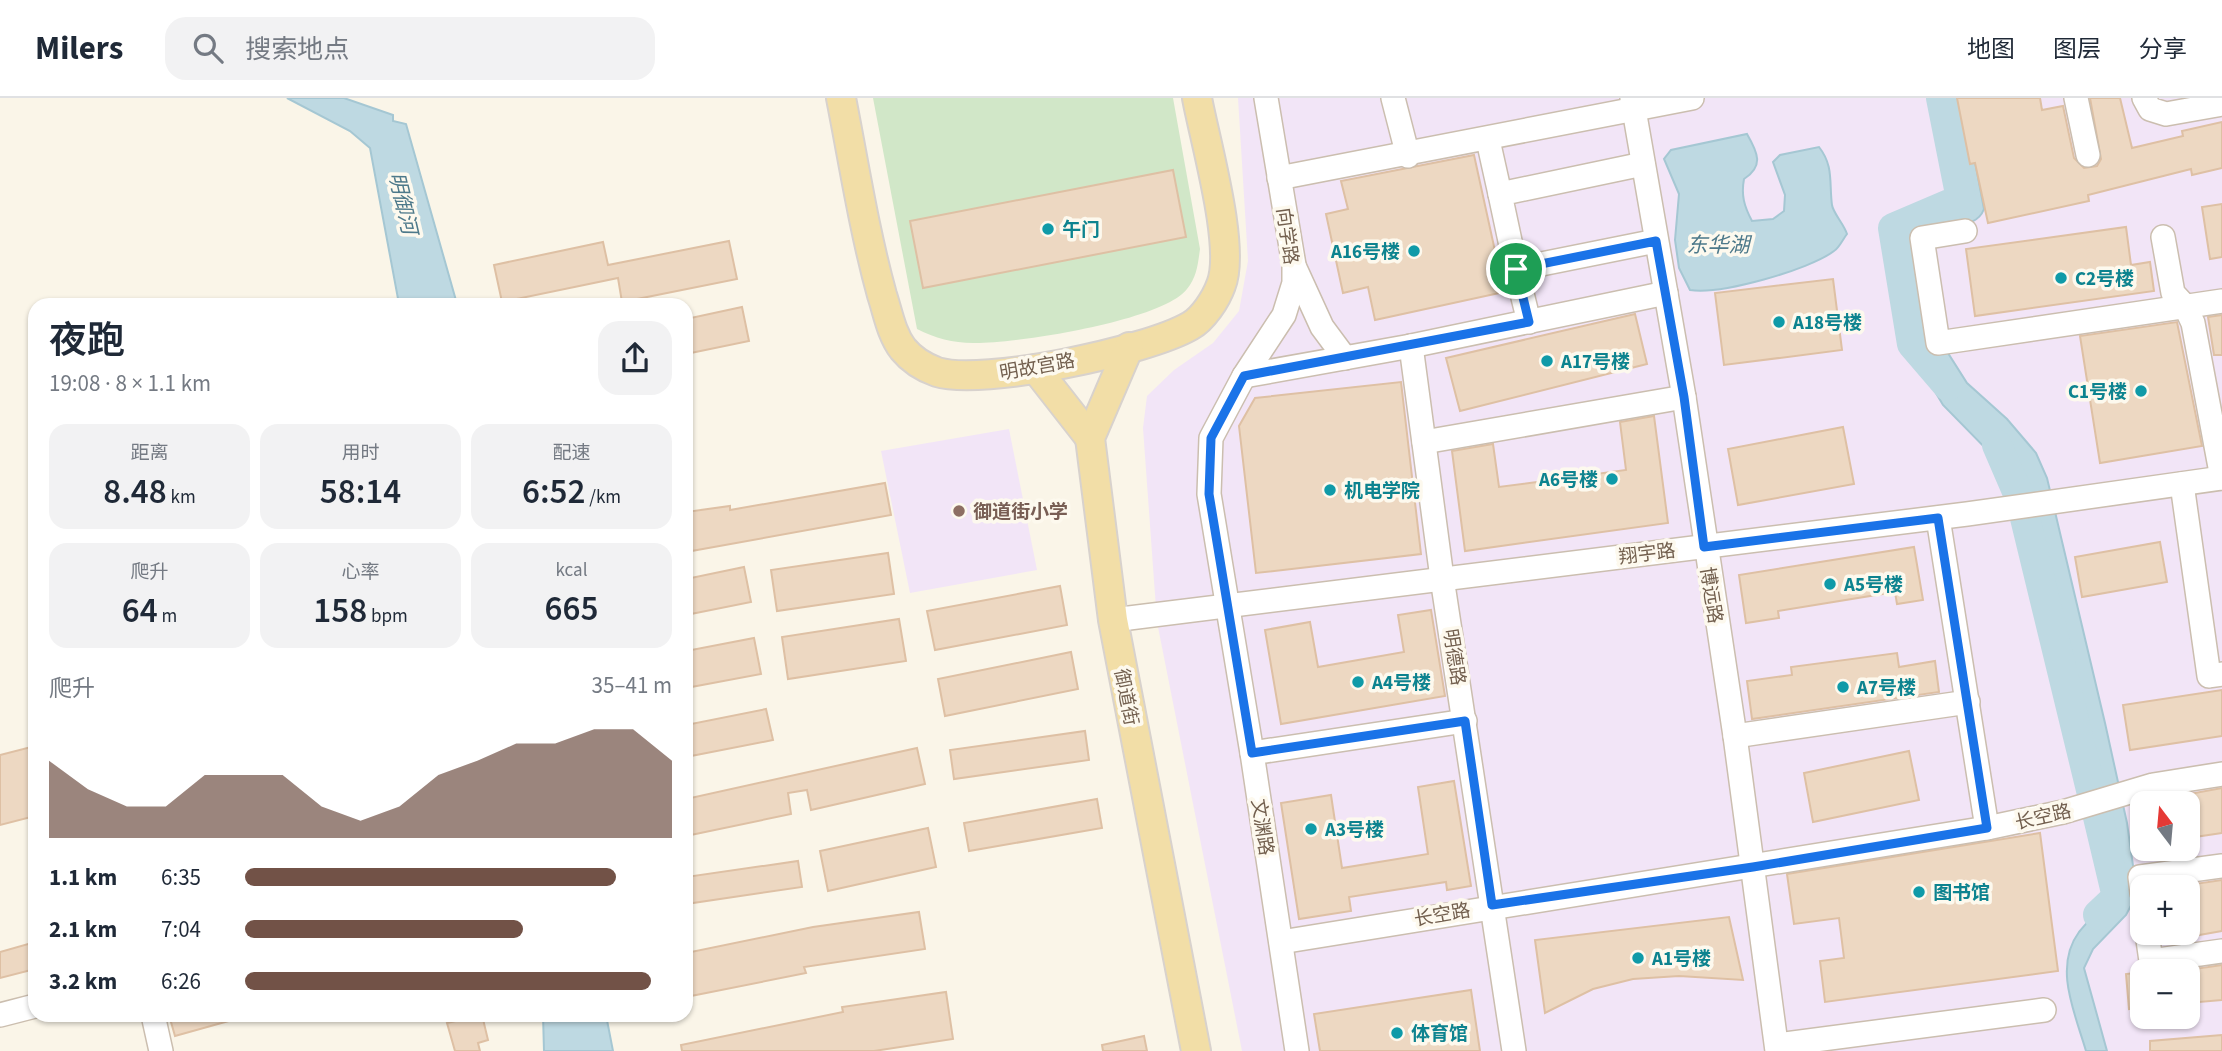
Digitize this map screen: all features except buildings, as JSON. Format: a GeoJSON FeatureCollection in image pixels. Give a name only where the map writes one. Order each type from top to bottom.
{"type":"FeatureCollection","features":[{"type":"Feature","properties":{"kind":"main road","name":"明故宫路"},"geometry":{"type":"LineString","coordinates":[[841,98],[873,260],[896,338],[917,363],[939,373],[983,375],[1036,369],[1129,347],[1191,326],[1213,300],[1226,271],[1223,231],[1197,98]]}},
{"type":"Feature","properties":{"kind":"main road"},"geometry":{"type":"LineString","coordinates":[[1036,369],[1090,438],[1129,347]]}},
{"type":"Feature","properties":{"kind":"main road","name":"御道街"},"geometry":{"type":"LineString","coordinates":[[1090,438],[1112,620],[1196,1051]]}},
{"type":"Feature","properties":{"kind":"street","name":"向学路"},"geometry":{"type":"LineString","coordinates":[[1226,604],[1209,494],[1211,438],[1244,376],[1284,315],[1294,284],[1294,265],[1266,98]]}},
{"type":"Feature","properties":{"kind":"street"},"geometry":{"type":"LineString","coordinates":[[1393,98],[1408,156]]}},
{"type":"Feature","properties":{"kind":"street"},"geometry":{"type":"LineString","coordinates":[[1279,178],[1408,156],[1633,104],[1692,98]]}},
{"type":"Feature","properties":{"kind":"street"},"geometry":{"type":"LineString","coordinates":[[2076,98],[2088,155]]}},
{"type":"Feature","properties":{"kind":"street"},"geometry":{"type":"LineString","coordinates":[[2144,98],[2150,109],[2166,114],[2222,104]]}},
{"type":"Feature","properties":{"kind":"street","name":"博远路"},"geometry":{"type":"LineString","coordinates":[[1633,104],[1684,397],[1704,547],[1735,736],[1777,1048]]}},
{"type":"Feature","properties":{"kind":"street"},"geometry":{"type":"LineString","coordinates":[[1488,139],[1529,322]]}},
{"type":"Feature","properties":{"kind":"street"},"geometry":{"type":"LineString","coordinates":[[1500,194],[1643,164]]}},
{"type":"Feature","properties":{"kind":"street"},"geometry":{"type":"LineString","coordinates":[[1965,231],[1922,239],[1938,343],[2222,301]]}},
{"type":"Feature","properties":{"kind":"street"},"geometry":{"type":"LineString","coordinates":[[2163,237],[2173,293],[2185,306],[2193,323],[2222,478]]}},
{"type":"Feature","properties":{"kind":"street"},"geometry":{"type":"LineString","coordinates":[[1516,269],[1656,241]]}},
{"type":"Feature","properties":{"kind":"street"},"geometry":{"type":"LineString","coordinates":[[1294,265],[1322,327],[1345,358]]}},
{"type":"Feature","properties":{"kind":"street"},"geometry":{"type":"LineString","coordinates":[[1244,376],[1411,346],[1666,293]]}},
{"type":"Feature","properties":{"kind":"street","name":"明德路"},"geometry":{"type":"LineString","coordinates":[[1411,346],[1442,578],[1514,1051]]}},
{"type":"Feature","properties":{"kind":"street"},"geometry":{"type":"LineString","coordinates":[[1424,442],[1684,397]]}},
{"type":"Feature","properties":{"kind":"street","name":"翔宇路"},"geometry":{"type":"LineString","coordinates":[[1112,620],[1938,518],[2222,478]]}},
{"type":"Feature","properties":{"kind":"street"},"geometry":{"type":"LineString","coordinates":[[2182,484],[2209,676],[2222,674]]}},
{"type":"Feature","properties":{"kind":"street"},"geometry":{"type":"LineString","coordinates":[[1938,518],[1987,828]]}},
{"type":"Feature","properties":{"kind":"street","name":"文渊路"},"geometry":{"type":"LineString","coordinates":[[1226,604],[1252,753],[1297,1051]]}},
{"type":"Feature","properties":{"kind":"street"},"geometry":{"type":"LineString","coordinates":[[1735,736],[1968,702]]}},
{"type":"Feature","properties":{"kind":"street"},"geometry":{"type":"LineString","coordinates":[[1252,753],[1465,721]]}},
{"type":"Feature","properties":{"kind":"street","name":"长空路"},"geometry":{"type":"LineString","coordinates":[[1281,942],[1492,905],[1753,867],[1987,828],[2063,813],[2153,785],[2222,774]]}},
{"type":"Feature","properties":{"kind":"street"},"geometry":{"type":"LineString","coordinates":[[2155,875],[2222,866]]}},
{"type":"Feature","properties":{"kind":"street"},"geometry":{"type":"LineString","coordinates":[[2149,945],[2151,961],[2222,951]]}},
{"type":"Feature","properties":{"kind":"street"},"geometry":{"type":"LineString","coordinates":[[0,1015],[28,1008]]}},
{"type":"Feature","properties":{"kind":"street"},"geometry":{"type":"LineString","coordinates":[[1777,1048],[2044,1010]]}},
{"type":"Feature","properties":{"kind":"street"},"geometry":{"type":"LineString","coordinates":[[155,1022],[161,1051]]}},
{"type":"Feature","properties":{"kind":"shaded area"},"geometry":{"type":"Polygon","coordinates":[[[1238,98],[2222,98],[2222,1051],[1242,1051],[1157,622],[1143,428],[1147,396],[1174,370],[1213,343],[1239,311],[1248,261],[1238,98]]]}},
{"type":"Feature","properties":{"kind":"shaded area","name":"御道街小学"},"geometry":{"type":"Polygon","coordinates":[[[1009,429],[1037,570],[910,593],[881,451],[1009,429]]]}},
{"type":"Feature","properties":{"kind":"green space"},"geometry":{"type":"Polygon","coordinates":[[[873,98],[1173,98],[1200,249],[1193,280],[1173,301],[1149,311],[1052,335],[966,343],[944,339],[917,329],[873,98]]]}},
{"type":"Feature","properties":{"kind":"water","name":"明御河"},"geometry":{"type":"Polygon","coordinates":[[[287,98],[344,98],[393,115],[393,121],[406,124],[455,298],[398,298],[370,148],[350,131],[287,98]]]}},
{"type":"Feature","properties":{"kind":"water"},"geometry":{"type":"Polygon","coordinates":[[[1942,98],[1963,98],[1984,209],[1974,221],[1947,226],[1934,247],[1940,325],[1948,353],[1967,383],[2007,419],[2036,453],[2047,478],[2127,823],[2130,861],[2132,861],[2134,875],[2130,875],[2130,907],[2093,949],[2084,968],[2107,1051],[2086,1051],[2072,1006],[2067,975],[2071,946],[2104,902],[2115,879],[2048,572],[2027,506],[2002,465],[1943,405],[1930,383],[1914,325],[1904,259],[1913,231],[1958,197],[1942,98]]]}},
{"type":"Feature","properties":{"kind":"water","name":"东华湖"},"geometry":{"type":"Polygon","coordinates":[[[1747,134],[1757,159],[1757,164],[1744,179],[1743,185],[1744,200],[1752,221],[1773,219],[1784,211],[1785,195],[1773,162],[1780,155],[1819,147],[1829,168],[1833,208],[1847,234],[1834,251],[1805,266],[1742,285],[1704,291],[1690,290],[1679,268],[1675,240],[1679,194],[1664,159],[1671,150],[1747,134]]]}},
{"type":"Feature","properties":{"kind":"water"},"geometry":{"type":"Polygon","coordinates":[[[543,1022],[607,1022],[613,1051],[544,1051],[543,1022]]]}},
{"type":"Feature","properties":{"kind":"waterway"},"geometry":{"type":"LineString","coordinates":[[1941,98],[1961,199],[1893,228],[1912,344],[1948,386]]}},
{"type":"Feature","properties":{"kind":"waterway"},"geometry":{"type":"LineString","coordinates":[[1997,445],[2019,496]]}},
{"type":"Feature","properties":{"kind":"waterway"},"geometry":{"type":"LineString","coordinates":[[2025,518],[2091,790]]}},
{"type":"Feature","properties":{"kind":"waterway"},"geometry":{"type":"LineString","coordinates":[[2098,817],[2117,897],[2098,915]]}},
{"type":"Feature","properties":{"kind":"place","name":"午门"},"geometry":{"type":"Point","coordinates":[1048,229]}},
{"type":"Feature","properties":{"kind":"place","name":"A16号楼"},"geometry":{"type":"Point","coordinates":[1414,251]}},
{"type":"Feature","properties":{"kind":"place","name":"C2号楼"},"geometry":{"type":"Point","coordinates":[2061,278]}},
{"type":"Feature","properties":{"kind":"place","name":"A18号楼"},"geometry":{"type":"Point","coordinates":[1779,322]}},
{"type":"Feature","properties":{"kind":"place","name":"A17号楼"},"geometry":{"type":"Point","coordinates":[1547,361]}},
{"type":"Feature","properties":{"kind":"place","name":"C1号楼"},"geometry":{"type":"Point","coordinates":[2141,391]}},
{"type":"Feature","properties":{"kind":"place","name":"A6号楼"},"geometry":{"type":"Point","coordinates":[1612,479]}},
{"type":"Feature","properties":{"kind":"place","name":"机电学院"},"geometry":{"type":"Point","coordinates":[1330,490]}},
{"type":"Feature","properties":{"kind":"place","name":"御道街小学"},"geometry":{"type":"Point","coordinates":[959,511]}},
{"type":"Feature","properties":{"kind":"place","name":"A5号楼"},"geometry":{"type":"Point","coordinates":[1830,584]}},
{"type":"Feature","properties":{"kind":"place","name":"A4号楼"},"geometry":{"type":"Point","coordinates":[1358,682]}},
{"type":"Feature","properties":{"kind":"place","name":"A7号楼"},"geometry":{"type":"Point","coordinates":[1843,687]}},
{"type":"Feature","properties":{"kind":"place","name":"A3号楼"},"geometry":{"type":"Point","coordinates":[1311,829]}},
{"type":"Feature","properties":{"kind":"place","name":"图书馆"},"geometry":{"type":"Point","coordinates":[1919,892]}},
{"type":"Feature","properties":{"kind":"place","name":"A1号楼"},"geometry":{"type":"Point","coordinates":[1638,958]}},
{"type":"Feature","properties":{"kind":"place","name":"体育馆"},"geometry":{"type":"Point","coordinates":[1397,1033]}},
{"type":"Feature","properties":{"kind":"route"},"geometry":{"type":"LineString","coordinates":[[1656,241],[1684,397],[1704,547],[1938,518],[1987,828],[1753,867],[1492,905],[1465,721],[1252,753],[1209,494],[1211,438],[1226,407],[1244,376],[1529,322],[1516,269],[1656,241]]}}]}
